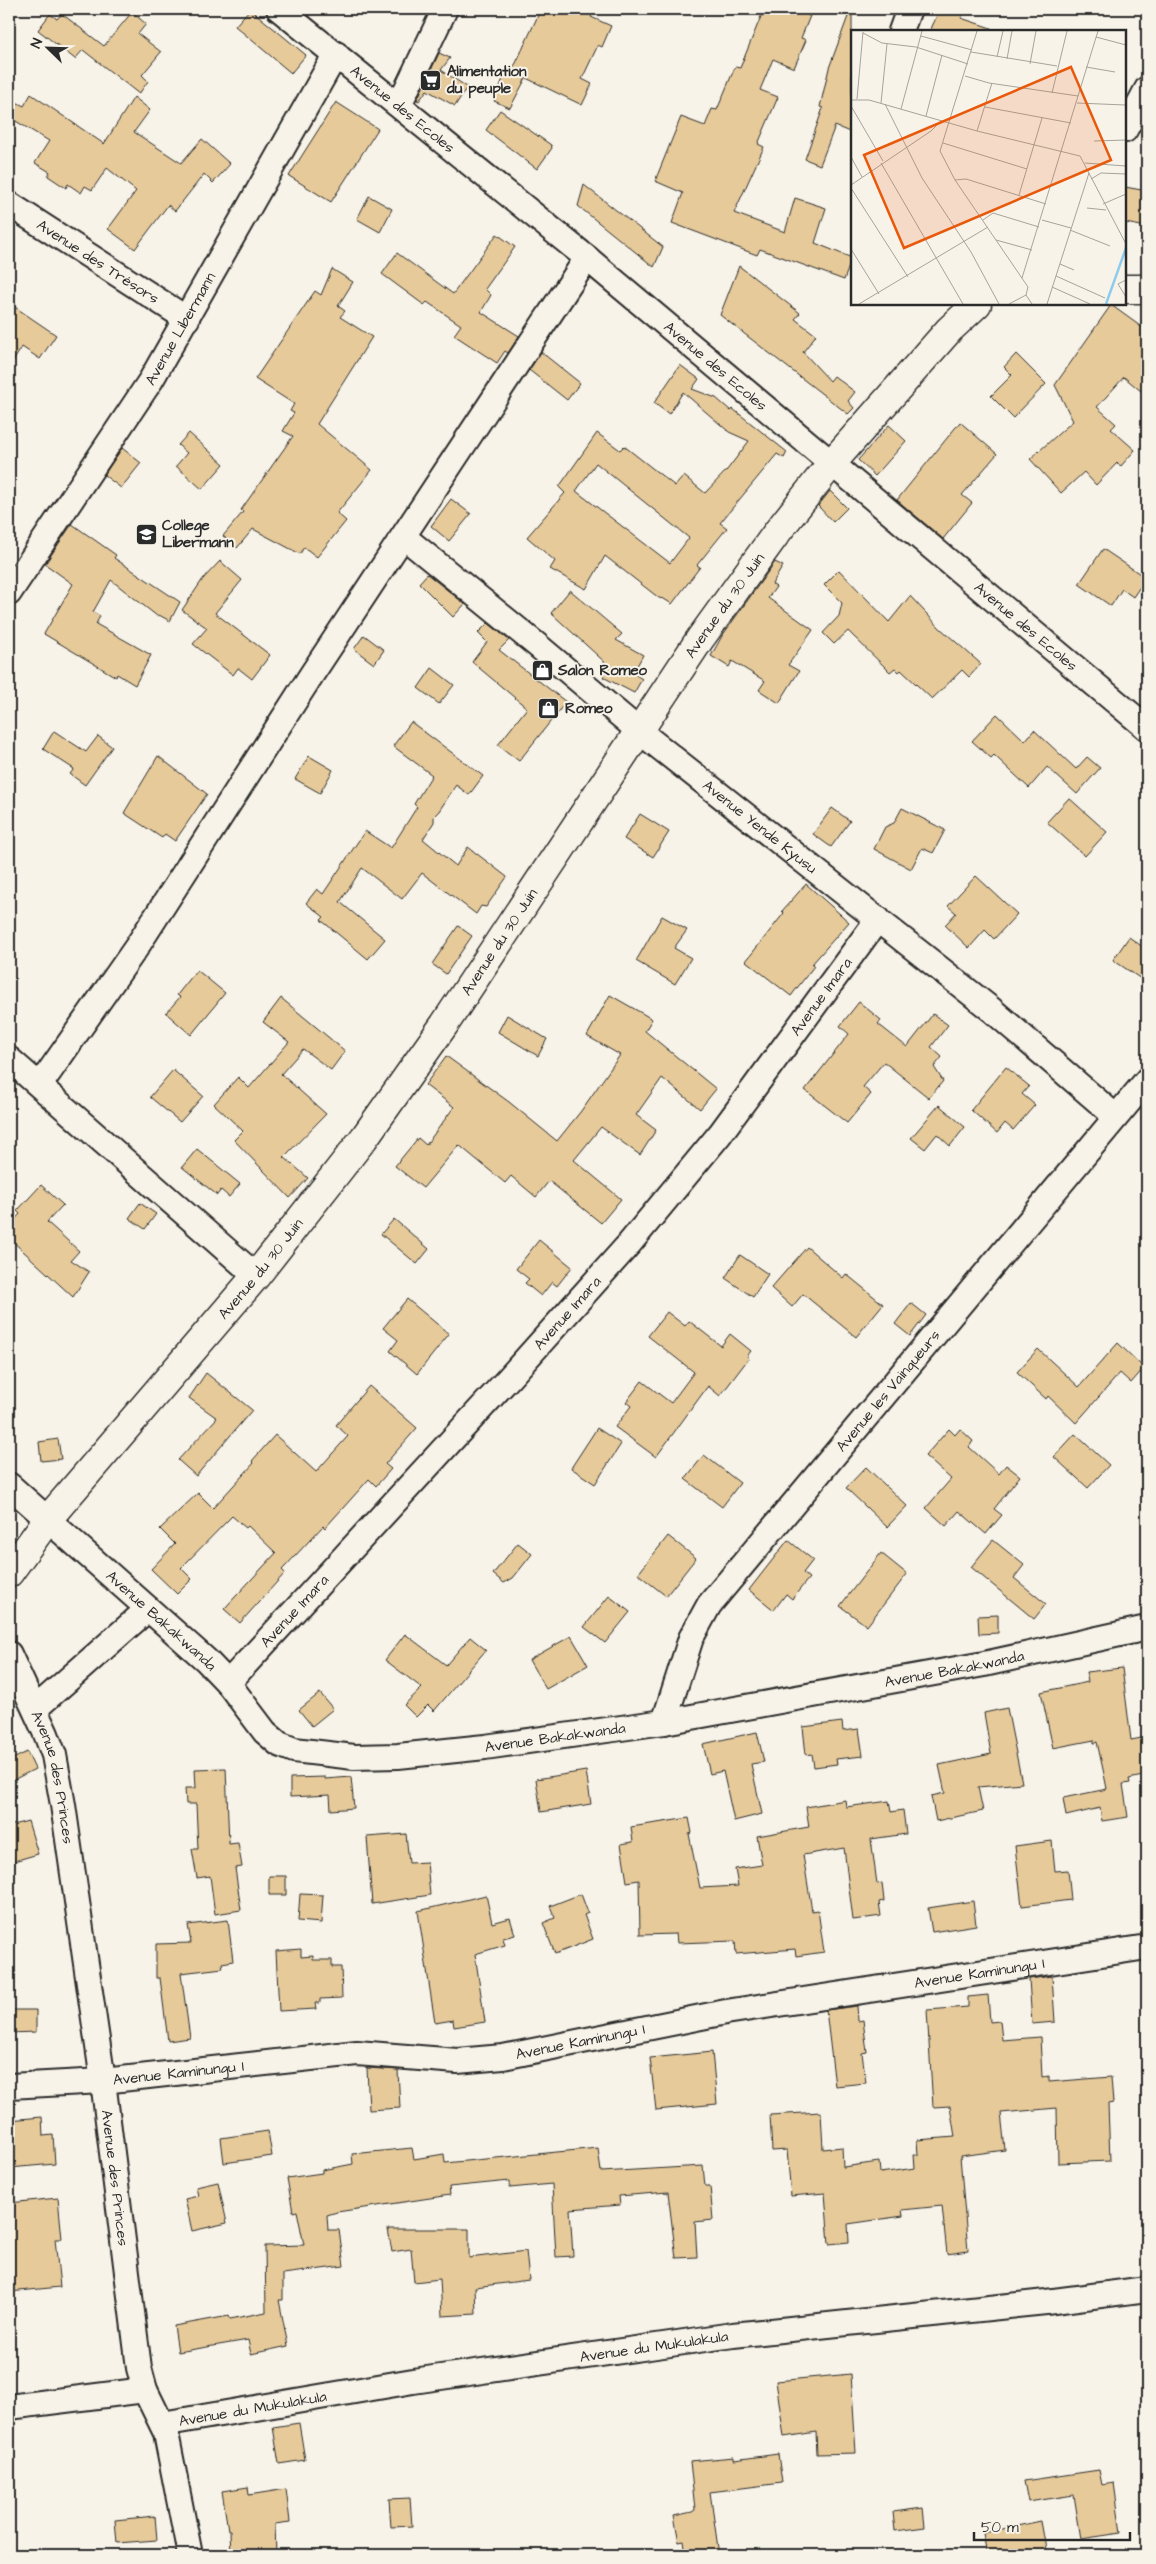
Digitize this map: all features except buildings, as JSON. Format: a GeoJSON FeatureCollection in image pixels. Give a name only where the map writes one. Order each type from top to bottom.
{"type":"FeatureCollection","features":[{"type":"Feature","properties":{"kind":"street","name":"Avenue des Ecoles"},"geometry":{"type":"LineString","coordinates":[[279,9],[399,104],[587,258],[1147,728]]}},
{"type":"Feature","properties":{"kind":"street"},"geometry":{"type":"LineString","coordinates":[[399,104],[445,9]]}},
{"type":"Feature","properties":{"kind":"street"},"geometry":{"type":"LineString","coordinates":[[901,30],[909,9]]}},
{"type":"Feature","properties":{"kind":"street","name":"Avenue Libermann"},"geometry":{"type":"LineString","coordinates":[[9,593],[128,416],[187,319],[336,54]]}},
{"type":"Feature","properties":{"kind":"street"},"geometry":{"type":"LineString","coordinates":[[1126,128],[1147,89]]}},
{"type":"Feature","properties":{"kind":"street","name":"Avenue des Trésors"},"geometry":{"type":"LineString","coordinates":[[9,204],[187,319]]}},
{"type":"Feature","properties":{"kind":"street"},"geometry":{"type":"LineString","coordinates":[[40,1084],[136,948],[312,674],[587,258]]}},
{"type":"Feature","properties":{"kind":"street"},"geometry":{"type":"LineString","coordinates":[[1126,289],[1147,290]]}},
{"type":"Feature","properties":{"kind":"street","name":"Avenue du 30 Juin"},"geometry":{"type":"LineString","coordinates":[[9,1572],[48,1519],[256,1276],[364,1138],[444,1025],[733,592],[831,464],[949,330],[976,305]]}},
{"type":"Feature","properties":{"kind":"street","name":"Avenue Yende Kyusu"},"geometry":{"type":"LineString","coordinates":[[404,537],[639,731],[992,1010],[1115,1116]]}},
{"type":"Feature","properties":{"kind":"street","name":"Avenue Imara"},"geometry":{"type":"LineString","coordinates":[[228,1683],[509,1378],[629,1244],[720,1134],[878,919]]}},
{"type":"Feature","properties":{"kind":"street"},"geometry":{"type":"LineString","coordinates":[[9,1058],[256,1276]]}},
{"type":"Feature","properties":{"kind":"street","name":"Avenue les Vainqueurs"},"geometry":{"type":"LineString","coordinates":[[664,1722],[691,1638],[709,1605],[1115,1116],[1147,1080]]}},
{"type":"Feature","properties":{"kind":"street","name":"Avenue Bakakwanda"},"geometry":{"type":"LineString","coordinates":[[9,1485],[206,1660],[228,1683],[265,1732],[279,1744],[294,1750],[334,1756],[398,1756],[485,1747],[664,1722],[984,1664],[1147,1628]]}},
{"type":"Feature","properties":{"kind":"street"},"geometry":{"type":"LineString","coordinates":[[36,1708],[148,1609]]}},
{"type":"Feature","properties":{"kind":"street","name":"Avenue des Princes"},"geometry":{"type":"LineString","coordinates":[[9,1654],[36,1708],[54,1755],[103,2081],[139,2368],[145,2390],[162,2424],[168,2444],[190,2555]]}},
{"type":"Feature","properties":{"kind":"street","name":"Avenue Kaminungu I"},"geometry":{"type":"LineString","coordinates":[[9,2086],[103,2081],[357,2053],[457,2061],[503,2057],[726,2012],[1147,1947]]}},
{"type":"Feature","properties":{"kind":"street","name":"Avenue du Mukulakula"},"geometry":{"type":"LineString","coordinates":[[162,2424],[413,2381],[733,2335],[1046,2302],[1147,2289]]}},
{"type":"Feature","properties":{"kind":"street"},"geometry":{"type":"LineString","coordinates":[[9,2408],[145,2390]]}},
{"type":"Feature","properties":{"kind":"place","name":"Alimentation du peuple"},"geometry":{"type":"Point","coordinates":[431,80]}},
{"type":"Feature","properties":{"kind":"place","name":"College Libermann"},"geometry":{"type":"Point","coordinates":[146,534]}},
{"type":"Feature","properties":{"kind":"place","name":"Salon Romeo"},"geometry":{"type":"Point","coordinates":[542,670]}},
{"type":"Feature","properties":{"kind":"place","name":"Romeo"},"geometry":{"type":"Point","coordinates":[549,708]}}]}
